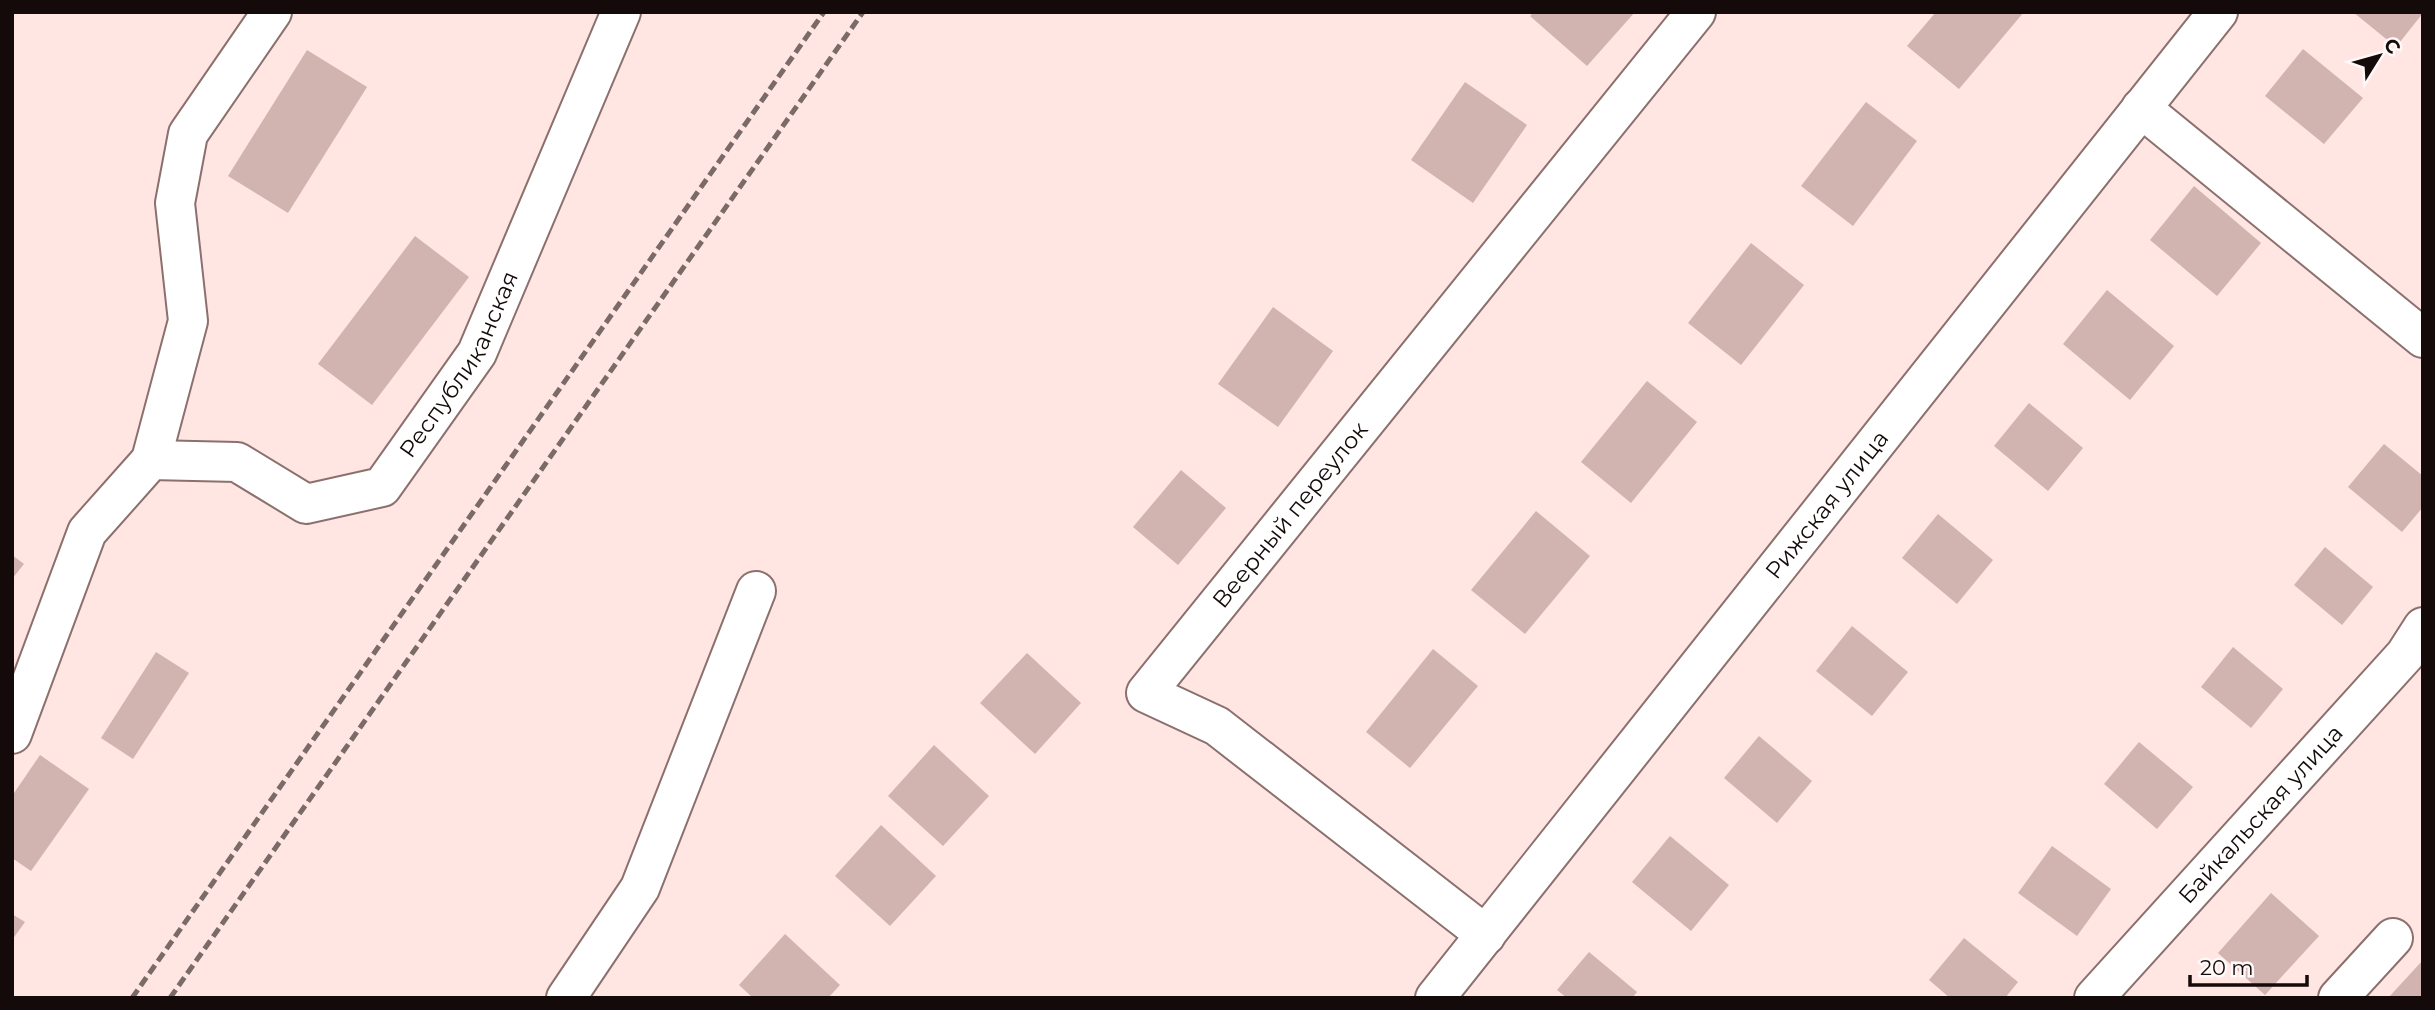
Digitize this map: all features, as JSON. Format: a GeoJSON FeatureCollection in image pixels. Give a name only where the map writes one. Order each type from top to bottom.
{"type":"FeatureCollection","features":[{"type":"Feature","properties":{"kind":"street"},"geometry":{"type":"LineString","coordinates":[[12,734],[87,532],[151,460],[188,321],[175,203],[188,134],[272,12]]}},
{"type":"Feature","properties":{"kind":"street","name":"Республиканская"},"geometry":{"type":"LineString","coordinates":[[151,460],[237,463],[306,504],[382,487],[477,353],[621,12]]}},
{"type":"Feature","properties":{"kind":"street","name":"Веерный переулок"},"geometry":{"type":"LineString","coordinates":[[1486,935],[1217,726],[1146,693],[1696,12]]}},
{"type":"Feature","properties":{"kind":"street","name":"Рижская улица"},"geometry":{"type":"LineString","coordinates":[[1434,998],[2218,12]]}},
{"type":"Feature","properties":{"kind":"street"},"geometry":{"type":"LineString","coordinates":[[2141,108],[2423,338]]}},
{"type":"Feature","properties":{"kind":"street"},"geometry":{"type":"LineString","coordinates":[[566,998],[640,888],[756,591]]}},
{"type":"Feature","properties":{"kind":"street","name":"Байкальская улица"},"geometry":{"type":"LineString","coordinates":[[2094,998],[2405,655],[2423,627]]}},
{"type":"Feature","properties":{"kind":"street"},"geometry":{"type":"LineString","coordinates":[[2338,998],[2393,938]]}},
{"type":"Feature","properties":{"kind":"building"},"geometry":{"type":"Polygon","coordinates":[[[1534,12],[1635,12],[1587,66],[1530,16],[1534,12]]]}},
{"type":"Feature","properties":{"kind":"building"},"geometry":{"type":"Polygon","coordinates":[[[1936,12],[2024,12],[1959,89],[1907,46],[1936,12]]]}},
{"type":"Feature","properties":{"kind":"building"},"geometry":{"type":"Polygon","coordinates":[[[2353,12],[2423,12],[2423,13],[2396,47],[2353,12]]]}},
{"type":"Feature","properties":{"kind":"building"},"geometry":{"type":"Polygon","coordinates":[[[2303,49],[2363,98],[2324,144],[2265,96],[2303,49]]]}},
{"type":"Feature","properties":{"kind":"building"},"geometry":{"type":"Polygon","coordinates":[[[307,50],[367,87],[288,213],[228,176],[307,50]]]}},
{"type":"Feature","properties":{"kind":"building"},"geometry":{"type":"Polygon","coordinates":[[[1465,82],[1527,125],[1473,203],[1411,160],[1465,82]]]}},
{"type":"Feature","properties":{"kind":"building"},"geometry":{"type":"Polygon","coordinates":[[[1866,102],[1917,141],[1853,226],[1801,186],[1866,102]]]}},
{"type":"Feature","properties":{"kind":"building"},"geometry":{"type":"Polygon","coordinates":[[[2194,186],[2261,243],[2217,296],[2150,240],[2194,186]]]}},
{"type":"Feature","properties":{"kind":"building"},"geometry":{"type":"Polygon","coordinates":[[[415,236],[469,277],[372,405],[318,364],[415,236]]]}},
{"type":"Feature","properties":{"kind":"building"},"geometry":{"type":"Polygon","coordinates":[[[1751,243],[1804,285],[1741,365],[1688,323],[1751,243]]]}},
{"type":"Feature","properties":{"kind":"building"},"geometry":{"type":"Polygon","coordinates":[[[2107,290],[2174,346],[2130,400],[2063,344],[2107,290]]]}},
{"type":"Feature","properties":{"kind":"building"},"geometry":{"type":"Polygon","coordinates":[[[1273,307],[1333,351],[1278,427],[1218,384],[1273,307]]]}},
{"type":"Feature","properties":{"kind":"building"},"geometry":{"type":"Polygon","coordinates":[[[1647,381],[1697,422],[1631,503],[1581,462],[1647,381]]]}},
{"type":"Feature","properties":{"kind":"building"},"geometry":{"type":"Polygon","coordinates":[[[2029,403],[2083,448],[2048,491],[1994,446],[2029,403]]]}},
{"type":"Feature","properties":{"kind":"building"},"geometry":{"type":"Polygon","coordinates":[[[2384,444],[2423,476],[2423,507],[2402,532],[2348,487],[2384,444]]]}},
{"type":"Feature","properties":{"kind":"building"},"geometry":{"type":"Polygon","coordinates":[[[1181,470],[1226,508],[1178,565],[1133,527],[1181,470]]]}},
{"type":"Feature","properties":{"kind":"building"},"geometry":{"type":"Polygon","coordinates":[[[1536,511],[1590,556],[1525,634],[1471,590],[1536,511]]]}},
{"type":"Feature","properties":{"kind":"building"},"geometry":{"type":"Polygon","coordinates":[[[1938,514],[1993,560],[1957,604],[1902,558],[1938,514]]]}},
{"type":"Feature","properties":{"kind":"building"},"geometry":{"type":"Polygon","coordinates":[[[2325,547],[2373,587],[2342,625],[2294,585],[2325,547]]]}},
{"type":"Feature","properties":{"kind":"building"},"geometry":{"type":"Polygon","coordinates":[[[12,555],[24,564],[12,579],[12,555]]]}},
{"type":"Feature","properties":{"kind":"building"},"geometry":{"type":"Polygon","coordinates":[[[1852,626],[1908,672],[1872,716],[1816,671],[1852,626]]]}},
{"type":"Feature","properties":{"kind":"building"},"geometry":{"type":"Polygon","coordinates":[[[2233,647],[2283,689],[2251,728],[2201,687],[2233,647]]]}},
{"type":"Feature","properties":{"kind":"building"},"geometry":{"type":"Polygon","coordinates":[[[1433,649],[1478,686],[1410,768],[1366,732],[1433,649]]]}},
{"type":"Feature","properties":{"kind":"building"},"geometry":{"type":"Polygon","coordinates":[[[156,652],[189,673],[133,759],[101,738],[156,652]]]}},
{"type":"Feature","properties":{"kind":"building"},"geometry":{"type":"Polygon","coordinates":[[[1027,653],[1081,703],[1035,754],[980,703],[1027,653]]]}},
{"type":"Feature","properties":{"kind":"building"},"geometry":{"type":"Polygon","coordinates":[[[1759,736],[1812,781],[1777,823],[1724,778],[1759,736]]]}},
{"type":"Feature","properties":{"kind":"building"},"geometry":{"type":"Polygon","coordinates":[[[2139,742],[2193,787],[2157,829],[2104,784],[2139,742]]]}},
{"type":"Feature","properties":{"kind":"building"},"geometry":{"type":"Polygon","coordinates":[[[934,745],[989,796],[943,846],[888,796],[934,745]]]}},
{"type":"Feature","properties":{"kind":"building"},"geometry":{"type":"Polygon","coordinates":[[[40,755],[89,789],[31,871],[12,858],[12,796],[40,755]]]}},
{"type":"Feature","properties":{"kind":"building"},"geometry":{"type":"Polygon","coordinates":[[[881,825],[936,876],[890,926],[835,876],[881,825]]]}},
{"type":"Feature","properties":{"kind":"building"},"geometry":{"type":"Polygon","coordinates":[[[1670,836],[1729,885],[1691,931],[1632,882],[1670,836]]]}},
{"type":"Feature","properties":{"kind":"building"},"geometry":{"type":"Polygon","coordinates":[[[2052,846],[2111,889],[2077,936],[2018,893],[2052,846]]]}},
{"type":"Feature","properties":{"kind":"building"},"geometry":{"type":"Polygon","coordinates":[[[2271,893],[2319,936],[2265,995],[2218,953],[2271,893]]]}},
{"type":"Feature","properties":{"kind":"building"},"geometry":{"type":"Polygon","coordinates":[[[12,914],[25,922],[12,940],[12,914]]]}},
{"type":"Feature","properties":{"kind":"building"},"geometry":{"type":"Polygon","coordinates":[[[785,934],[840,985],[828,998],[753,998],[739,985],[785,934]]]}},
{"type":"Feature","properties":{"kind":"building"},"geometry":{"type":"Polygon","coordinates":[[[1964,938],[2018,982],[2005,998],[1950,998],[1929,980],[1964,938]]]}},
{"type":"Feature","properties":{"kind":"building"},"geometry":{"type":"Polygon","coordinates":[[[1589,952],[1637,992],[1632,998],[1567,998],[1557,990],[1589,952]]]}},
{"type":"Feature","properties":{"kind":"building"},"geometry":{"type":"Polygon","coordinates":[[[2423,960],[2423,998],[2388,998],[2423,960]]]}},
{"type":"Feature","properties":{"kind":"railway"},"geometry":{"type":"LineString","coordinates":[[132,998],[824,12]]}},
{"type":"Feature","properties":{"kind":"railway"},"geometry":{"type":"LineString","coordinates":[[170,998],[863,12]]}}]}
